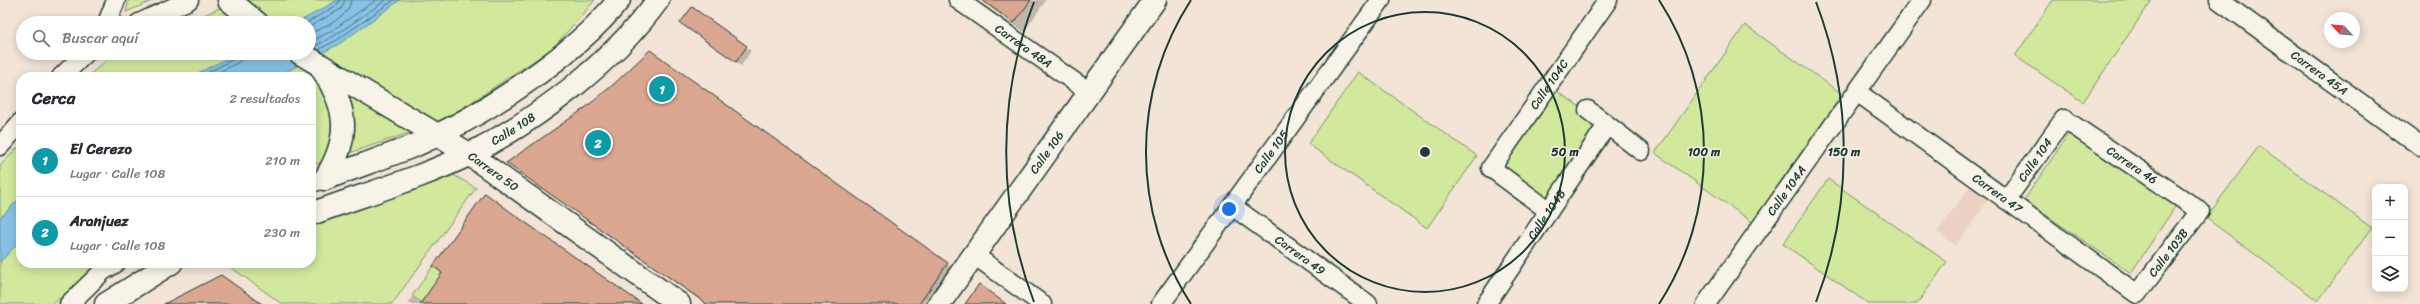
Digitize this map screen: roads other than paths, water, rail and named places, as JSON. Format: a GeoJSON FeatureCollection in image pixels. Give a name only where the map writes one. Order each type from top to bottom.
{"type":"FeatureCollection","features":[{"type":"Feature","properties":{"kind":"street"},"geometry":{"type":"LineString","coordinates":[[110,16],[116,0]]}},
{"type":"Feature","properties":{"kind":"street"},"geometry":{"type":"LineString","coordinates":[[154,16],[189,0]]}},
{"type":"Feature","properties":{"kind":"street"},"geometry":{"type":"LineString","coordinates":[[229,0],[248,16]]}},
{"type":"Feature","properties":{"kind":"street"},"geometry":{"type":"LineString","coordinates":[[318,181],[438,135],[484,108],[569,49],[619,0]]}},
{"type":"Feature","properties":{"kind":"street","name":"Calle 108"},"geometry":{"type":"LineString","coordinates":[[316,212],[469,154],[534,114],[566,91],[620,47],[658,0]]}},
{"type":"Feature","properties":{"kind":"street","name":"Carrera 48A"},"geometry":{"type":"LineString","coordinates":[[958,0],[1089,92]]}},
{"type":"Feature","properties":{"kind":"street","name":"Calle 106"},"geometry":{"type":"LineString","coordinates":[[939,304],[1155,0]]}},
{"type":"Feature","properties":{"kind":"street","name":"Calle 105"},"geometry":{"type":"LineString","coordinates":[[1162,304],[1381,0]]}},
{"type":"Feature","properties":{"kind":"street","name":"Calle 104C"},"geometry":{"type":"LineString","coordinates":[[1549,211],[1491,168],[1608,0]]}},
{"type":"Feature","properties":{"kind":"street","name":"Calle 104A"},"geometry":{"type":"LineString","coordinates":[[1706,304],[1922,0]]}},
{"type":"Feature","properties":{"kind":"street","name":"Carrera 45A"},"geometry":{"type":"LineString","coordinates":[[2219,0],[2420,146]]}},
{"type":"Feature","properties":{"kind":"street"},"geometry":{"type":"LineString","coordinates":[[66,72],[79,60]]}},
{"type":"Feature","properties":{"kind":"street"},"geometry":{"type":"LineString","coordinates":[[311,61],[333,86],[344,120],[344,139],[335,164],[318,181]]}},
{"type":"Feature","properties":{"kind":"street","name":"Carrera 50"},"geometry":{"type":"LineString","coordinates":[[311,61],[469,154],[679,304]]}},
{"type":"Feature","properties":{"kind":"street","name":"Carrera 47"},"geometry":{"type":"LineString","coordinates":[[1857,92],[2137,294]]}},
{"type":"Feature","properties":{"kind":"street"},"geometry":{"type":"LineString","coordinates":[[1588,110],[1641,151]]}},
{"type":"Feature","properties":{"kind":"street","name":"Calle 104"},"geometry":{"type":"LineString","coordinates":[[2006,200],[2064,119]]}},
{"type":"Feature","properties":{"kind":"street","name":"Carrera 46"},"geometry":{"type":"LineString","coordinates":[[2064,119],[2200,211]]}},
{"type":"Feature","properties":{"kind":"street","name":"Calle 104B"},"geometry":{"type":"LineString","coordinates":[[1486,304],[1607,125]]}},
{"type":"Feature","properties":{"kind":"street"},"geometry":{"type":"LineString","coordinates":[[0,146],[16,128]]}},
{"type":"Feature","properties":{"kind":"street","name":"Carrera 49"},"geometry":{"type":"LineString","coordinates":[[1232,206],[1368,304]]}},
{"type":"Feature","properties":{"kind":"street","name":"Calle 103B"},"geometry":{"type":"LineString","coordinates":[[2137,294],[2200,211]]}},
{"type":"Feature","properties":{"kind":"street"},"geometry":{"type":"LineString","coordinates":[[974,255],[1042,304]]}},
{"type":"Feature","properties":{"kind":"street"},"geometry":{"type":"LineString","coordinates":[[69,304],[108,268]]}},
{"type":"Feature","properties":{"kind":"street"},"geometry":{"type":"LineString","coordinates":[[106,304],[163,268]]}},
{"type":"Feature","properties":{"kind":"water"},"geometry":{"type":"Polygon","coordinates":[[[338,0],[400,0],[339,44],[316,56],[316,16],[309,16],[338,0]]]}},
{"type":"Feature","properties":{"kind":"water"},"geometry":{"type":"Polygon","coordinates":[[[224,60],[308,60],[286,72],[200,72],[224,60]]]}},
{"type":"Feature","properties":{"kind":"water"},"geometry":{"type":"Polygon","coordinates":[[[16,202],[16,245],[0,262],[0,218],[16,202]]]}},
{"type":"Feature","properties":{"kind":"place","name":"El Cerezo"},"geometry":{"type":"Point","coordinates":[662,89]}},
{"type":"Feature","properties":{"kind":"place","name":"Aranjuez"},"geometry":{"type":"Point","coordinates":[598,143]}}]}
